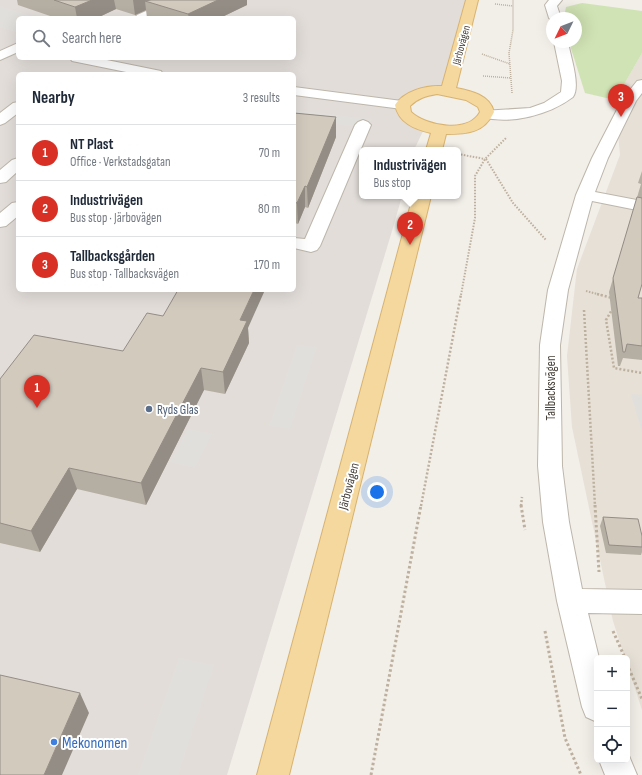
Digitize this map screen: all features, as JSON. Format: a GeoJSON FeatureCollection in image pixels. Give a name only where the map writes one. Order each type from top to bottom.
{"type":"FeatureCollection","features":[{"type":"Feature","properties":{"kind":"main road","name":"Järbovägen"},"geometry":{"type":"LineString","coordinates":[[448,91],[472,0]]}},
{"type":"Feature","properties":{"kind":"main road"},"geometry":{"type":"LineString","coordinates":[[437,90],[448,91],[468,94],[476,99],[486,108],[487,114],[483,121],[471,127],[455,130],[439,130],[425,127],[409,119],[404,113],[402,105],[406,100],[418,94],[437,90]]}},
{"type":"Feature","properties":{"kind":"main road"},"geometry":{"type":"LineString","coordinates":[[435,147],[439,130]]}},
{"type":"Feature","properties":{"kind":"main road","name":"Järbovägen"},"geometry":{"type":"LineString","coordinates":[[273,775],[421,199]]}},
{"type":"Feature","properties":{"kind":"street"},"geometry":{"type":"LineString","coordinates":[[145,16],[181,0]]}},
{"type":"Feature","properties":{"kind":"street"},"geometry":{"type":"LineString","coordinates":[[553,12],[551,5],[556,0]]}},
{"type":"Feature","properties":{"kind":"street"},"geometry":{"type":"LineString","coordinates":[[0,56],[16,48]]}},
{"type":"Feature","properties":{"kind":"street"},"geometry":{"type":"LineString","coordinates":[[487,114],[532,113],[546,109],[557,103],[568,94],[569,81],[562,48]]}},
{"type":"Feature","properties":{"kind":"street"},"geometry":{"type":"LineString","coordinates":[[87,60],[146,72]]}},
{"type":"Feature","properties":{"kind":"street"},"geometry":{"type":"LineString","coordinates":[[296,91],[402,105]]}},
{"type":"Feature","properties":{"kind":"street","name":"Tallbacksvägen"},"geometry":{"type":"LineString","coordinates":[[594,694],[572,601],[556,522],[550,466],[550,345],[560,284],[585,196],[600,158],[638,95]]}},
{"type":"Feature","properties":{"kind":"street"},"geometry":{"type":"LineString","coordinates":[[0,120],[16,108]]}},
{"type":"Feature","properties":{"kind":"street"},"geometry":{"type":"LineString","coordinates":[[296,243],[311,246],[363,125]]}},
{"type":"Feature","properties":{"kind":"street"},"geometry":{"type":"LineString","coordinates":[[0,178],[16,165]]}},
{"type":"Feature","properties":{"kind":"street"},"geometry":{"type":"LineString","coordinates":[[585,196],[642,206]]}},
{"type":"Feature","properties":{"kind":"street"},"geometry":{"type":"LineString","coordinates":[[0,222],[16,209]]}},
{"type":"Feature","properties":{"kind":"street"},"geometry":{"type":"LineString","coordinates":[[572,601],[642,602]]}},
{"type":"Feature","properties":{"kind":"street"},"geometry":{"type":"LineString","coordinates":[[617,763],[621,775]]}},
{"type":"Feature","properties":{"kind":"path"},"geometry":{"type":"LineString","coordinates":[[371,775],[475,218],[475,176],[486,159],[511,133],[513,114],[510,53],[513,30],[513,0]]}},
{"type":"Feature","properties":{"kind":"path"},"geometry":{"type":"LineString","coordinates":[[493,4],[513,6]]}},
{"type":"Feature","properties":{"kind":"path"},"geometry":{"type":"LineString","coordinates":[[461,155],[486,159],[513,203],[546,241],[569,251]]}},
{"type":"Feature","properties":{"kind":"path"},"geometry":{"type":"LineString","coordinates":[[560,284],[619,299]]}},
{"type":"Feature","properties":{"kind":"path"},"geometry":{"type":"LineString","coordinates":[[583,290],[601,602],[624,655]]}},
{"type":"Feature","properties":{"kind":"path"},"geometry":{"type":"LineString","coordinates":[[615,306],[606,320],[614,368],[642,373]]}},
{"type":"Feature","properties":{"kind":"path"},"geometry":{"type":"LineString","coordinates":[[630,671],[642,699]]}},
{"type":"Feature","properties":{"kind":"shaded area"},"geometry":{"type":"Polygon","coordinates":[[[0,0],[472,0],[448,91],[418,94],[404,114],[425,127],[415,147],[359,147],[359,199],[401,199],[227,775],[0,775],[0,0]]]}},
{"type":"Feature","properties":{"kind":"shaded area"},"geometry":{"type":"Polygon","coordinates":[[[0,6],[31,16],[16,16],[16,32],[0,27],[0,6]]]}},
{"type":"Feature","properties":{"kind":"shaded area"},"geometry":{"type":"Polygon","coordinates":[[[642,53],[642,710],[630,673],[630,655],[624,655],[613,621],[572,427],[567,356],[577,269],[620,155],[615,100],[642,53]]]}},
{"type":"Feature","properties":{"kind":"shaded area"},"geometry":{"type":"Polygon","coordinates":[[[296,110],[371,119],[368,128],[296,119],[296,110]]]}},
{"type":"Feature","properties":{"kind":"shaded area"},"geometry":{"type":"Polygon","coordinates":[[[297,345],[317,347],[290,429],[269,426],[297,345]]]}},
{"type":"Feature","properties":{"kind":"shaded area"},"geometry":{"type":"Polygon","coordinates":[[[631,394],[642,395],[642,432],[631,394]]]}},
{"type":"Feature","properties":{"kind":"shaded area"},"geometry":{"type":"Polygon","coordinates":[[[188,429],[212,434],[195,468],[170,462],[188,429]]]}},
{"type":"Feature","properties":{"kind":"shaded area"},"geometry":{"type":"Polygon","coordinates":[[[179,658],[214,665],[178,775],[138,775],[179,658]]]}},
{"type":"Feature","properties":{"kind":"green space"},"geometry":{"type":"Polygon","coordinates":[[[582,3],[642,11],[642,53],[615,100],[585,93],[571,48],[582,48],[582,12],[565,12],[566,7],[582,3]]]}},
{"type":"Feature","properties":{"kind":"building"},"geometry":{"type":"Polygon","coordinates":[[[54,0],[92,0],[75,7],[54,0]]]}},
{"type":"Feature","properties":{"kind":"building"},"geometry":{"type":"Polygon","coordinates":[[[218,0],[188,14],[145,1],[218,0]]]}},
{"type":"Feature","properties":{"kind":"building"},"geometry":{"type":"Polygon","coordinates":[[[296,113],[336,117],[307,187],[305,186],[297,203],[296,113]]]}},
{"type":"Feature","properties":{"kind":"building"},"geometry":{"type":"Polygon","coordinates":[[[637,197],[642,198],[642,284],[638,298],[642,298],[642,346],[627,344],[625,352],[623,352],[613,278],[637,197]]]}},
{"type":"Feature","properties":{"kind":"building"},"geometry":{"type":"Polygon","coordinates":[[[177,292],[253,292],[240,320],[247,321],[223,372],[201,368],[141,483],[69,468],[31,531],[0,523],[0,379],[34,335],[123,351],[147,313],[163,316],[177,292]]]}},
{"type":"Feature","properties":{"kind":"building"},"geometry":{"type":"Polygon","coordinates":[[[603,517],[638,519],[642,536],[642,547],[609,545],[603,517]]]}},
{"type":"Feature","properties":{"kind":"building"},"geometry":{"type":"Polygon","coordinates":[[[0,675],[80,693],[44,775],[0,775],[0,675]]]}},
{"type":"Feature","properties":{"kind":"place","name":"Tallbacksgården"},"geometry":{"type":"Point","coordinates":[621,117]}},
{"type":"Feature","properties":{"kind":"place","name":"Industrivägen"},"geometry":{"type":"Point","coordinates":[410,245]}},
{"type":"Feature","properties":{"kind":"place","name":"NT Plast"},"geometry":{"type":"Point","coordinates":[37,408]}},
{"type":"Feature","properties":{"kind":"place","name":"Ryds Glas"},"geometry":{"type":"Point","coordinates":[149,409]}},
{"type":"Feature","properties":{"kind":"place","name":"Mekonomen"},"geometry":{"type":"Point","coordinates":[54,742]}}]}
